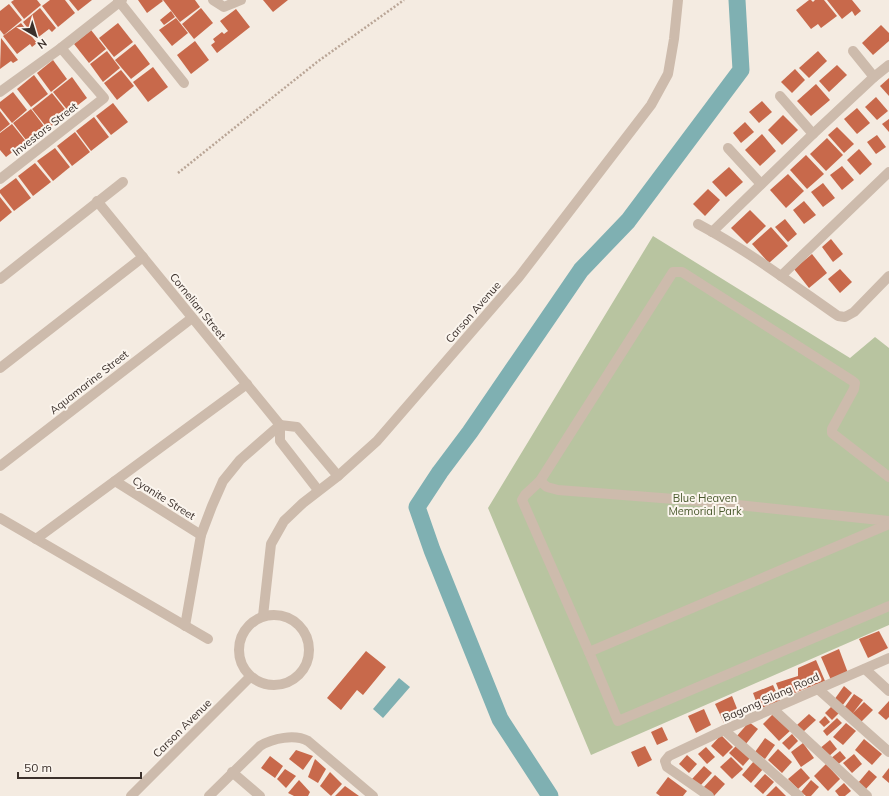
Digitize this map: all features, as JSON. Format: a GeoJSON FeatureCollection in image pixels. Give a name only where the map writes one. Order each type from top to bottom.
{"type":"FeatureCollection","features":[{"type":"Feature","properties":{"kind":"street"},"geometry":{"type":"LineString","coordinates":[[213,0],[224,7],[241,0]]}},
{"type":"Feature","properties":{"kind":"street","name":"Carson Avenue"},"geometry":{"type":"LineString","coordinates":[[263,616],[271,544],[284,521],[318,490],[338,476],[377,441],[519,277],[651,105],[668,74],[674,39],[678,0]]}},
{"type":"Feature","properties":{"kind":"street"},"geometry":{"type":"LineString","coordinates":[[0,92],[61,48],[120,1],[184,83]]}},
{"type":"Feature","properties":{"kind":"street","name":"Investors Street"},"geometry":{"type":"LineString","coordinates":[[0,179],[104,98],[61,48]]}},
{"type":"Feature","properties":{"kind":"street"},"geometry":{"type":"LineString","coordinates":[[853,51],[874,77]]}},
{"type":"Feature","properties":{"kind":"street"},"geometry":{"type":"LineString","coordinates":[[712,232],[813,134],[889,65]]}},
{"type":"Feature","properties":{"kind":"street"},"geometry":{"type":"LineString","coordinates":[[780,96],[813,134]]}},
{"type":"Feature","properties":{"kind":"street"},"geometry":{"type":"LineString","coordinates":[[728,148],[761,184]]}},
{"type":"Feature","properties":{"kind":"street"},"geometry":{"type":"LineString","coordinates":[[781,276],[889,172]]}},
{"type":"Feature","properties":{"kind":"street"},"geometry":{"type":"LineString","coordinates":[[0,279],[123,182]]}},
{"type":"Feature","properties":{"kind":"street","name":"Cornelian Street"},"geometry":{"type":"LineString","coordinates":[[97,202],[280,425]]}},
{"type":"Feature","properties":{"kind":"street"},"geometry":{"type":"LineString","coordinates":[[698,224],[781,276],[838,316],[845,317],[854,312],[889,276]]}},
{"type":"Feature","properties":{"kind":"street"},"geometry":{"type":"LineString","coordinates":[[0,368],[143,257]]}},
{"type":"Feature","properties":{"kind":"street"},"geometry":{"type":"LineString","coordinates":[[889,477],[832,433],[832,429],[854,389],[855,384],[851,380],[682,272],[673,272],[540,481],[525,495],[522,500],[618,721],[889,606]]}},
{"type":"Feature","properties":{"kind":"street","name":"Aquamarine Street"},"geometry":{"type":"LineString","coordinates":[[0,466],[192,318]]}},
{"type":"Feature","properties":{"kind":"street"},"geometry":{"type":"LineString","coordinates":[[36,539],[247,384]]}},
{"type":"Feature","properties":{"kind":"street"},"geometry":{"type":"LineString","coordinates":[[185,626],[201,534],[223,481],[240,460],[280,425],[297,427],[338,476]]}},
{"type":"Feature","properties":{"kind":"street"},"geometry":{"type":"LineString","coordinates":[[280,425],[280,441],[318,490]]}},
{"type":"Feature","properties":{"kind":"street","name":"Cyanite Street"},"geometry":{"type":"LineString","coordinates":[[115,481],[201,534]]}},
{"type":"Feature","properties":{"kind":"street"},"geometry":{"type":"LineString","coordinates":[[540,481],[547,487],[558,490],[700,502],[889,521]]}},
{"type":"Feature","properties":{"kind":"street"},"geometry":{"type":"LineString","coordinates":[[0,518],[208,639]]}},
{"type":"Feature","properties":{"kind":"street"},"geometry":{"type":"LineString","coordinates":[[589,652],[889,524]]}},
{"type":"Feature","properties":{"kind":"street"},"geometry":{"type":"LineString","coordinates":[[282,615],[298,623],[309,639],[310,657],[301,674],[286,684],[267,685],[250,677],[242,665],[239,651],[242,636],[250,624],[263,616],[282,615]]}},
{"type":"Feature","properties":{"kind":"street","name":"Bagong Silang Road"},"geometry":{"type":"LineString","coordinates":[[709,796],[667,767],[665,761],[669,756],[724,730],[889,658]]}},
{"type":"Feature","properties":{"kind":"street"},"geometry":{"type":"LineString","coordinates":[[865,669],[889,691]]}},
{"type":"Feature","properties":{"kind":"street","name":"Carson Avenue"},"geometry":{"type":"LineString","coordinates":[[131,796],[250,677]]}},
{"type":"Feature","properties":{"kind":"street"},"geometry":{"type":"LineString","coordinates":[[818,689],[889,752]]}},
{"type":"Feature","properties":{"kind":"street"},"geometry":{"type":"LineString","coordinates":[[773,709],[867,796]]}},
{"type":"Feature","properties":{"kind":"street"},"geometry":{"type":"LineString","coordinates":[[724,730],[799,796]]}},
{"type":"Feature","properties":{"kind":"street"},"geometry":{"type":"LineString","coordinates":[[209,796],[232,772],[265,743],[297,737],[308,741],[373,796]]}},
{"type":"Feature","properties":{"kind":"street"},"geometry":{"type":"LineString","coordinates":[[232,772],[260,796]]}},
{"type":"Feature","properties":{"kind":"path"},"geometry":{"type":"LineString","coordinates":[[178,173],[317,62],[404,0]]}},
{"type":"Feature","properties":{"kind":"green space","name":"Blue Heaven Memorial Park"},"geometry":{"type":"Polygon","coordinates":[[[653,236],[850,358],[875,337],[889,348],[889,625],[591,755],[488,508],[653,236]]]}},
{"type":"Feature","properties":{"kind":"water"},"geometry":{"type":"Polygon","coordinates":[[[399,678],[410,687],[383,718],[373,709],[399,678]]]}},
{"type":"Feature","properties":{"kind":"building"},"geometry":{"type":"Polygon","coordinates":[[[14,0],[37,0],[41,5],[24,19],[11,2],[14,0]]]}},
{"type":"Feature","properties":{"kind":"building"},"geometry":{"type":"Polygon","coordinates":[[[50,0],[65,0],[75,13],[58,27],[42,6],[50,0]]]}},
{"type":"Feature","properties":{"kind":"building"},"geometry":{"type":"Polygon","coordinates":[[[69,0],[92,0],[78,11],[69,0]]]}},
{"type":"Feature","properties":{"kind":"building"},"geometry":{"type":"Polygon","coordinates":[[[138,0],[162,0],[163,1],[147,13],[138,0]]]}},
{"type":"Feature","properties":{"kind":"building"},"geometry":{"type":"Polygon","coordinates":[[[163,0],[195,0],[200,7],[180,22],[163,0]]]}},
{"type":"Feature","properties":{"kind":"building"},"geometry":{"type":"Polygon","coordinates":[[[263,0],[288,0],[273,12],[263,0]]]}},
{"type":"Feature","properties":{"kind":"building"},"geometry":{"type":"Polygon","coordinates":[[[809,0],[813,2],[815,0],[824,0],[837,16],[821,28],[818,24],[811,29],[796,10],[809,0]]]}},
{"type":"Feature","properties":{"kind":"building"},"geometry":{"type":"Polygon","coordinates":[[[827,0],[852,0],[861,11],[855,16],[852,11],[842,19],[827,0]]]}},
{"type":"Feature","properties":{"kind":"building"},"geometry":{"type":"Polygon","coordinates":[[[9,4],[22,20],[4,35],[0,30],[0,11],[9,4]]]}},
{"type":"Feature","properties":{"kind":"building"},"geometry":{"type":"Polygon","coordinates":[[[40,8],[56,28],[52,32],[49,29],[36,39],[23,22],[40,8]]]}},
{"type":"Feature","properties":{"kind":"building"},"geometry":{"type":"Polygon","coordinates":[[[201,8],[213,23],[194,39],[182,24],[201,8]]]}},
{"type":"Feature","properties":{"kind":"building"},"geometry":{"type":"Polygon","coordinates":[[[236,9],[250,27],[217,53],[211,45],[215,42],[213,39],[222,32],[224,34],[228,31],[220,21],[236,9]]]}},
{"type":"Feature","properties":{"kind":"building"},"geometry":{"type":"Polygon","coordinates":[[[171,11],[175,17],[164,25],[160,20],[171,11]]]}},
{"type":"Feature","properties":{"kind":"building"},"geometry":{"type":"Polygon","coordinates":[[[176,18],[188,33],[172,46],[159,30],[176,18]]]}},
{"type":"Feature","properties":{"kind":"building"},"geometry":{"type":"Polygon","coordinates":[[[21,23],[37,43],[32,47],[30,44],[17,54],[3,36],[21,23]]]}},
{"type":"Feature","properties":{"kind":"building"},"geometry":{"type":"Polygon","coordinates":[[[118,23],[133,42],[114,57],[99,38],[118,23]]]}},
{"type":"Feature","properties":{"kind":"building"},"geometry":{"type":"Polygon","coordinates":[[[881,25],[889,33],[889,41],[873,55],[862,43],[881,25]]]}},
{"type":"Feature","properties":{"kind":"building"},"geometry":{"type":"Polygon","coordinates":[[[91,30],[106,49],[89,63],[74,44],[91,30]]]}},
{"type":"Feature","properties":{"kind":"building"},"geometry":{"type":"Polygon","coordinates":[[[1,38],[18,60],[13,63],[11,61],[0,69],[1,38]]]}},
{"type":"Feature","properties":{"kind":"building"},"geometry":{"type":"Polygon","coordinates":[[[195,41],[209,60],[191,74],[177,55],[195,41]]]}},
{"type":"Feature","properties":{"kind":"building"},"geometry":{"type":"Polygon","coordinates":[[[135,44],[150,64],[131,79],[115,60],[135,44]]]}},
{"type":"Feature","properties":{"kind":"building"},"geometry":{"type":"Polygon","coordinates":[[[107,51],[120,68],[103,82],[90,64],[107,51]]]}},
{"type":"Feature","properties":{"kind":"building"},"geometry":{"type":"Polygon","coordinates":[[[818,51],[827,61],[809,78],[799,68],[818,51]]]}},
{"type":"Feature","properties":{"kind":"building"},"geometry":{"type":"Polygon","coordinates":[[[53,60],[67,79],[51,92],[37,73],[53,60]]]}},
{"type":"Feature","properties":{"kind":"building"},"geometry":{"type":"Polygon","coordinates":[[[837,65],[847,75],[829,92],[819,81],[837,65]]]}},
{"type":"Feature","properties":{"kind":"building"},"geometry":{"type":"Polygon","coordinates":[[[153,67],[168,87],[148,102],[133,82],[153,67]]]}},
{"type":"Feature","properties":{"kind":"building"},"geometry":{"type":"Polygon","coordinates":[[[795,69],[805,80],[792,93],[781,82],[795,69]]]}},
{"type":"Feature","properties":{"kind":"building"},"geometry":{"type":"Polygon","coordinates":[[[121,70],[134,86],[117,100],[104,83],[121,70]]]}},
{"type":"Feature","properties":{"kind":"building"},"geometry":{"type":"Polygon","coordinates":[[[34,75],[48,94],[31,107],[17,89],[34,75]]]}},
{"type":"Feature","properties":{"kind":"building"},"geometry":{"type":"Polygon","coordinates":[[[72,77],[87,98],[69,112],[53,92],[72,77]]]}},
{"type":"Feature","properties":{"kind":"building"},"geometry":{"type":"Polygon","coordinates":[[[889,78],[889,96],[880,86],[889,78]]]}},
{"type":"Feature","properties":{"kind":"building"},"geometry":{"type":"Polygon","coordinates":[[[816,84],[830,100],[811,116],[797,101],[816,84]]]}},
{"type":"Feature","properties":{"kind":"building"},"geometry":{"type":"Polygon","coordinates":[[[13,92],[27,110],[12,123],[0,108],[0,102],[13,92]]]}},
{"type":"Feature","properties":{"kind":"building"},"geometry":{"type":"Polygon","coordinates":[[[52,93],[68,113],[48,129],[32,109],[52,93]]]}},
{"type":"Feature","properties":{"kind":"building"},"geometry":{"type":"Polygon","coordinates":[[[876,97],[888,111],[877,120],[865,107],[876,97]]]}},
{"type":"Feature","properties":{"kind":"building"},"geometry":{"type":"Polygon","coordinates":[[[762,101],[772,112],[759,123],[749,112],[762,101]]]}},
{"type":"Feature","properties":{"kind":"building"},"geometry":{"type":"Polygon","coordinates":[[[113,103],[128,122],[111,135],[96,116],[113,103]]]}},
{"type":"Feature","properties":{"kind":"building"},"geometry":{"type":"Polygon","coordinates":[[[857,108],[870,123],[857,134],[844,119],[857,108]]]}},
{"type":"Feature","properties":{"kind":"building"},"geometry":{"type":"Polygon","coordinates":[[[31,109],[47,130],[39,136],[37,132],[26,140],[13,123],[31,109]]]}},
{"type":"Feature","properties":{"kind":"building"},"geometry":{"type":"Polygon","coordinates":[[[0,111],[10,124],[0,132],[0,111]]]}},
{"type":"Feature","properties":{"kind":"building"},"geometry":{"type":"Polygon","coordinates":[[[783,115],[798,130],[782,145],[768,130],[783,115]]]}},
{"type":"Feature","properties":{"kind":"building"},"geometry":{"type":"Polygon","coordinates":[[[94,117],[109,137],[91,151],[76,131],[94,117]]]}},
{"type":"Feature","properties":{"kind":"building"},"geometry":{"type":"Polygon","coordinates":[[[889,119],[889,132],[882,124],[889,119]]]}},
{"type":"Feature","properties":{"kind":"building"},"geometry":{"type":"Polygon","coordinates":[[[745,122],[754,132],[741,143],[733,133],[745,122]]]}},
{"type":"Feature","properties":{"kind":"building"},"geometry":{"type":"Polygon","coordinates":[[[12,124],[28,144],[21,150],[19,147],[6,157],[0,150],[0,133],[12,124]]]}},
{"type":"Feature","properties":{"kind":"building"},"geometry":{"type":"Polygon","coordinates":[[[837,127],[854,144],[844,153],[828,135],[837,127]]]}},
{"type":"Feature","properties":{"kind":"building"},"geometry":{"type":"Polygon","coordinates":[[[75,132],[90,152],[72,166],[57,146],[75,132]]]}},
{"type":"Feature","properties":{"kind":"building"},"geometry":{"type":"Polygon","coordinates":[[[762,134],[776,151],[760,166],[745,150],[762,134]]]}},
{"type":"Feature","properties":{"kind":"building"},"geometry":{"type":"Polygon","coordinates":[[[877,135],[886,147],[876,154],[867,142],[877,135]]]}},
{"type":"Feature","properties":{"kind":"building"},"geometry":{"type":"Polygon","coordinates":[[[827,138],[843,155],[826,171],[810,154],[827,138]]]}},
{"type":"Feature","properties":{"kind":"building"},"geometry":{"type":"Polygon","coordinates":[[[55,148],[70,167],[53,181],[37,161],[55,148]]]}},
{"type":"Feature","properties":{"kind":"building"},"geometry":{"type":"Polygon","coordinates":[[[859,149],[872,164],[860,175],[847,160],[859,149]]]}},
{"type":"Feature","properties":{"kind":"building"},"geometry":{"type":"Polygon","coordinates":[[[806,155],[824,174],[807,189],[790,170],[806,155]]]}},
{"type":"Feature","properties":{"kind":"building"},"geometry":{"type":"Polygon","coordinates":[[[35,163],[51,182],[33,196],[18,176],[35,163]]]}},
{"type":"Feature","properties":{"kind":"building"},"geometry":{"type":"Polygon","coordinates":[[[842,166],[854,180],[842,190],[830,175],[842,166]]]}},
{"type":"Feature","properties":{"kind":"building"},"geometry":{"type":"Polygon","coordinates":[[[729,167],[743,182],[726,197],[712,182],[729,167]]]}},
{"type":"Feature","properties":{"kind":"building"},"geometry":{"type":"Polygon","coordinates":[[[788,174],[804,191],[786,208],[770,190],[788,174]]]}},
{"type":"Feature","properties":{"kind":"building"},"geometry":{"type":"Polygon","coordinates":[[[16,178],[31,198],[14,211],[0,193],[0,190],[16,178]]]}},
{"type":"Feature","properties":{"kind":"building"},"geometry":{"type":"Polygon","coordinates":[[[823,183],[835,198],[823,207],[811,192],[823,183]]]}},
{"type":"Feature","properties":{"kind":"building"},"geometry":{"type":"Polygon","coordinates":[[[708,189],[720,200],[705,216],[693,204],[708,189]]]}},
{"type":"Feature","properties":{"kind":"building"},"geometry":{"type":"Polygon","coordinates":[[[0,197],[12,212],[0,222],[0,197]]]}},
{"type":"Feature","properties":{"kind":"building"},"geometry":{"type":"Polygon","coordinates":[[[804,201],[816,215],[804,224],[793,210],[804,201]]]}},
{"type":"Feature","properties":{"kind":"building"},"geometry":{"type":"Polygon","coordinates":[[[750,210],[766,226],[747,244],[731,228],[750,210]]]}},
{"type":"Feature","properties":{"kind":"building"},"geometry":{"type":"Polygon","coordinates":[[[785,219],[797,234],[788,242],[775,227],[785,219]]]}},
{"type":"Feature","properties":{"kind":"building"},"geometry":{"type":"Polygon","coordinates":[[[771,227],[788,246],[769,263],[752,244],[771,227]]]}},
{"type":"Feature","properties":{"kind":"building"},"geometry":{"type":"Polygon","coordinates":[[[831,239],[843,254],[833,262],[822,247],[831,239]]]}},
{"type":"Feature","properties":{"kind":"building"},"geometry":{"type":"Polygon","coordinates":[[[812,254],[827,273],[809,288],[794,269],[812,254]]]}},
{"type":"Feature","properties":{"kind":"building"},"geometry":{"type":"Polygon","coordinates":[[[840,269],[852,282],[840,293],[828,279],[840,269]]]}},
{"type":"Feature","properties":{"kind":"building"},"geometry":{"type":"Polygon","coordinates":[[[879,631],[888,648],[868,658],[859,639],[879,631]]]}},
{"type":"Feature","properties":{"kind":"building"},"geometry":{"type":"Polygon","coordinates":[[[839,649],[848,673],[831,680],[821,657],[839,649]]]}},
{"type":"Feature","properties":{"kind":"building"},"geometry":{"type":"Polygon","coordinates":[[[366,651],[386,667],[363,695],[357,690],[341,710],[327,698],[366,651]]]}},
{"type":"Feature","properties":{"kind":"building"},"geometry":{"type":"Polygon","coordinates":[[[816,660],[825,681],[782,698],[776,683],[798,676],[798,668],[816,660]]]}},
{"type":"Feature","properties":{"kind":"building"},"geometry":{"type":"Polygon","coordinates":[[[773,685],[780,701],[759,709],[753,693],[773,685]]]}},
{"type":"Feature","properties":{"kind":"building"},"geometry":{"type":"Polygon","coordinates":[[[844,686],[852,693],[842,706],[834,700],[844,686]]]}},
{"type":"Feature","properties":{"kind":"building"},"geometry":{"type":"Polygon","coordinates":[[[854,694],[863,700],[853,713],[864,702],[873,710],[861,722],[844,708],[854,694]]]}},
{"type":"Feature","properties":{"kind":"building"},"geometry":{"type":"Polygon","coordinates":[[[732,696],[740,716],[724,723],[715,704],[732,696]]]}},
{"type":"Feature","properties":{"kind":"building"},"geometry":{"type":"Polygon","coordinates":[[[889,701],[889,717],[886,720],[878,713],[889,701]]]}},
{"type":"Feature","properties":{"kind":"building"},"geometry":{"type":"Polygon","coordinates":[[[832,706],[839,713],[832,720],[825,713],[832,706]]]}},
{"type":"Feature","properties":{"kind":"building"},"geometry":{"type":"Polygon","coordinates":[[[704,709],[711,725],[696,733],[688,716],[704,709]]]}},
{"type":"Feature","properties":{"kind":"building"},"geometry":{"type":"Polygon","coordinates":[[[774,713],[791,730],[779,741],[763,724],[774,713]]]}},
{"type":"Feature","properties":{"kind":"building"},"geometry":{"type":"Polygon","coordinates":[[[809,714],[816,720],[803,732],[797,725],[809,714]]]}},
{"type":"Feature","properties":{"kind":"building"},"geometry":{"type":"Polygon","coordinates":[[[825,716],[830,722],[824,727],[819,722],[825,716]]]}},
{"type":"Feature","properties":{"kind":"building"},"geometry":{"type":"Polygon","coordinates":[[[837,718],[842,723],[827,736],[823,731],[837,718]]]}},
{"type":"Feature","properties":{"kind":"building"},"geometry":{"type":"Polygon","coordinates":[[[749,722],[758,729],[745,745],[736,737],[749,722]]]}},
{"type":"Feature","properties":{"kind":"building"},"geometry":{"type":"Polygon","coordinates":[[[846,723],[856,731],[843,745],[833,737],[846,723]]]}},
{"type":"Feature","properties":{"kind":"building"},"geometry":{"type":"Polygon","coordinates":[[[662,727],[668,740],[657,745],[651,732],[662,727]]]}},
{"type":"Feature","properties":{"kind":"building"},"geometry":{"type":"Polygon","coordinates":[[[792,734],[798,741],[789,750],[782,743],[792,734]]]}},
{"type":"Feature","properties":{"kind":"building"},"geometry":{"type":"Polygon","coordinates":[[[721,735],[733,747],[723,757],[711,746],[721,735]]]}},
{"type":"Feature","properties":{"kind":"building"},"geometry":{"type":"Polygon","coordinates":[[[765,738],[775,745],[765,759],[755,752],[765,738]]]}},
{"type":"Feature","properties":{"kind":"building"},"geometry":{"type":"Polygon","coordinates":[[[864,739],[882,754],[872,765],[855,750],[864,739]]]}},
{"type":"Feature","properties":{"kind":"building"},"geometry":{"type":"Polygon","coordinates":[[[830,740],[837,749],[827,758],[819,749],[830,740]]]}},
{"type":"Feature","properties":{"kind":"building"},"geometry":{"type":"Polygon","coordinates":[[[803,743],[814,758],[801,767],[791,752],[803,743]]]}},
{"type":"Feature","properties":{"kind":"building"},"geometry":{"type":"Polygon","coordinates":[[[737,745],[750,758],[743,766],[729,753],[737,745]]]}},
{"type":"Feature","properties":{"kind":"building"},"geometry":{"type":"Polygon","coordinates":[[[645,746],[652,760],[638,767],[631,752],[645,746]]]}},
{"type":"Feature","properties":{"kind":"building"},"geometry":{"type":"Polygon","coordinates":[[[706,747],[715,757],[707,764],[698,754],[706,747]]]}},
{"type":"Feature","properties":{"kind":"building"},"geometry":{"type":"Polygon","coordinates":[[[778,749],[792,762],[782,773],[768,760],[778,749]]]}},
{"type":"Feature","properties":{"kind":"building"},"geometry":{"type":"Polygon","coordinates":[[[296,750],[313,756],[303,770],[289,759],[296,750]]]}},
{"type":"Feature","properties":{"kind":"building"},"geometry":{"type":"Polygon","coordinates":[[[840,751],[846,758],[836,766],[830,759],[840,751]]]}},
{"type":"Feature","properties":{"kind":"building"},"geometry":{"type":"Polygon","coordinates":[[[854,754],[862,764],[852,773],[843,763],[854,754]]]}},
{"type":"Feature","properties":{"kind":"building"},"geometry":{"type":"Polygon","coordinates":[[[687,755],[697,764],[689,773],[679,764],[687,755]]]}},
{"type":"Feature","properties":{"kind":"building"},"geometry":{"type":"Polygon","coordinates":[[[270,756],[283,766],[275,778],[261,768],[270,756]]]}},
{"type":"Feature","properties":{"kind":"building"},"geometry":{"type":"Polygon","coordinates":[[[731,757],[743,769],[732,779],[720,767],[731,757]]]}},
{"type":"Feature","properties":{"kind":"building"},"geometry":{"type":"Polygon","coordinates":[[[315,759],[326,769],[318,783],[308,777],[315,759]]]}},
{"type":"Feature","properties":{"kind":"building"},"geometry":{"type":"Polygon","coordinates":[[[754,761],[763,769],[751,783],[742,775],[754,761]]]}},
{"type":"Feature","properties":{"kind":"building"},"geometry":{"type":"Polygon","coordinates":[[[826,764],[840,779],[828,791],[814,776],[826,764]]]}},
{"type":"Feature","properties":{"kind":"building"},"geometry":{"type":"Polygon","coordinates":[[[704,766],[712,773],[700,786],[692,779],[704,766]]]}},
{"type":"Feature","properties":{"kind":"building"},"geometry":{"type":"Polygon","coordinates":[[[801,768],[810,778],[798,789],[788,779],[801,768]]]}},
{"type":"Feature","properties":{"kind":"building"},"geometry":{"type":"Polygon","coordinates":[[[889,768],[889,783],[882,777],[889,768]]]}},
{"type":"Feature","properties":{"kind":"building"},"geometry":{"type":"Polygon","coordinates":[[[285,769],[296,776],[286,788],[277,779],[285,769]]]}},
{"type":"Feature","properties":{"kind":"building"},"geometry":{"type":"Polygon","coordinates":[[[869,770],[877,777],[865,790],[858,783],[869,770]]]}},
{"type":"Feature","properties":{"kind":"building"},"geometry":{"type":"Polygon","coordinates":[[[330,772],[342,784],[331,796],[320,786],[330,772]]]}},
{"type":"Feature","properties":{"kind":"building"},"geometry":{"type":"Polygon","coordinates":[[[765,774],[774,782],[763,794],[754,786],[765,774]]]}},
{"type":"Feature","properties":{"kind":"building"},"geometry":{"type":"Polygon","coordinates":[[[715,775],[725,784],[714,796],[702,789],[715,775]]]}},
{"type":"Feature","properties":{"kind":"building"},"geometry":{"type":"Polygon","coordinates":[[[668,777],[687,791],[683,796],[660,796],[656,793],[668,777]]]}},
{"type":"Feature","properties":{"kind":"building"},"geometry":{"type":"Polygon","coordinates":[[[299,780],[310,792],[308,796],[294,796],[288,793],[299,780]]]}},
{"type":"Feature","properties":{"kind":"building"},"geometry":{"type":"Polygon","coordinates":[[[811,780],[819,787],[811,796],[806,796],[801,792],[811,780]]]}},
{"type":"Feature","properties":{"kind":"building"},"geometry":{"type":"Polygon","coordinates":[[[844,783],[851,791],[845,796],[839,796],[835,791],[844,783]]]}},
{"type":"Feature","properties":{"kind":"building"},"geometry":{"type":"Polygon","coordinates":[[[345,786],[359,796],[335,796],[345,786]]]}},
{"type":"Feature","properties":{"kind":"building"},"geometry":{"type":"Polygon","coordinates":[[[776,786],[786,796],[766,796],[776,786]]]}},
{"type":"Feature","properties":{"kind":"waterway"},"geometry":{"type":"LineString","coordinates":[[550,796],[500,719],[432,550],[417,507],[581,270],[628,221],[741,70],[737,0]]}}]}
